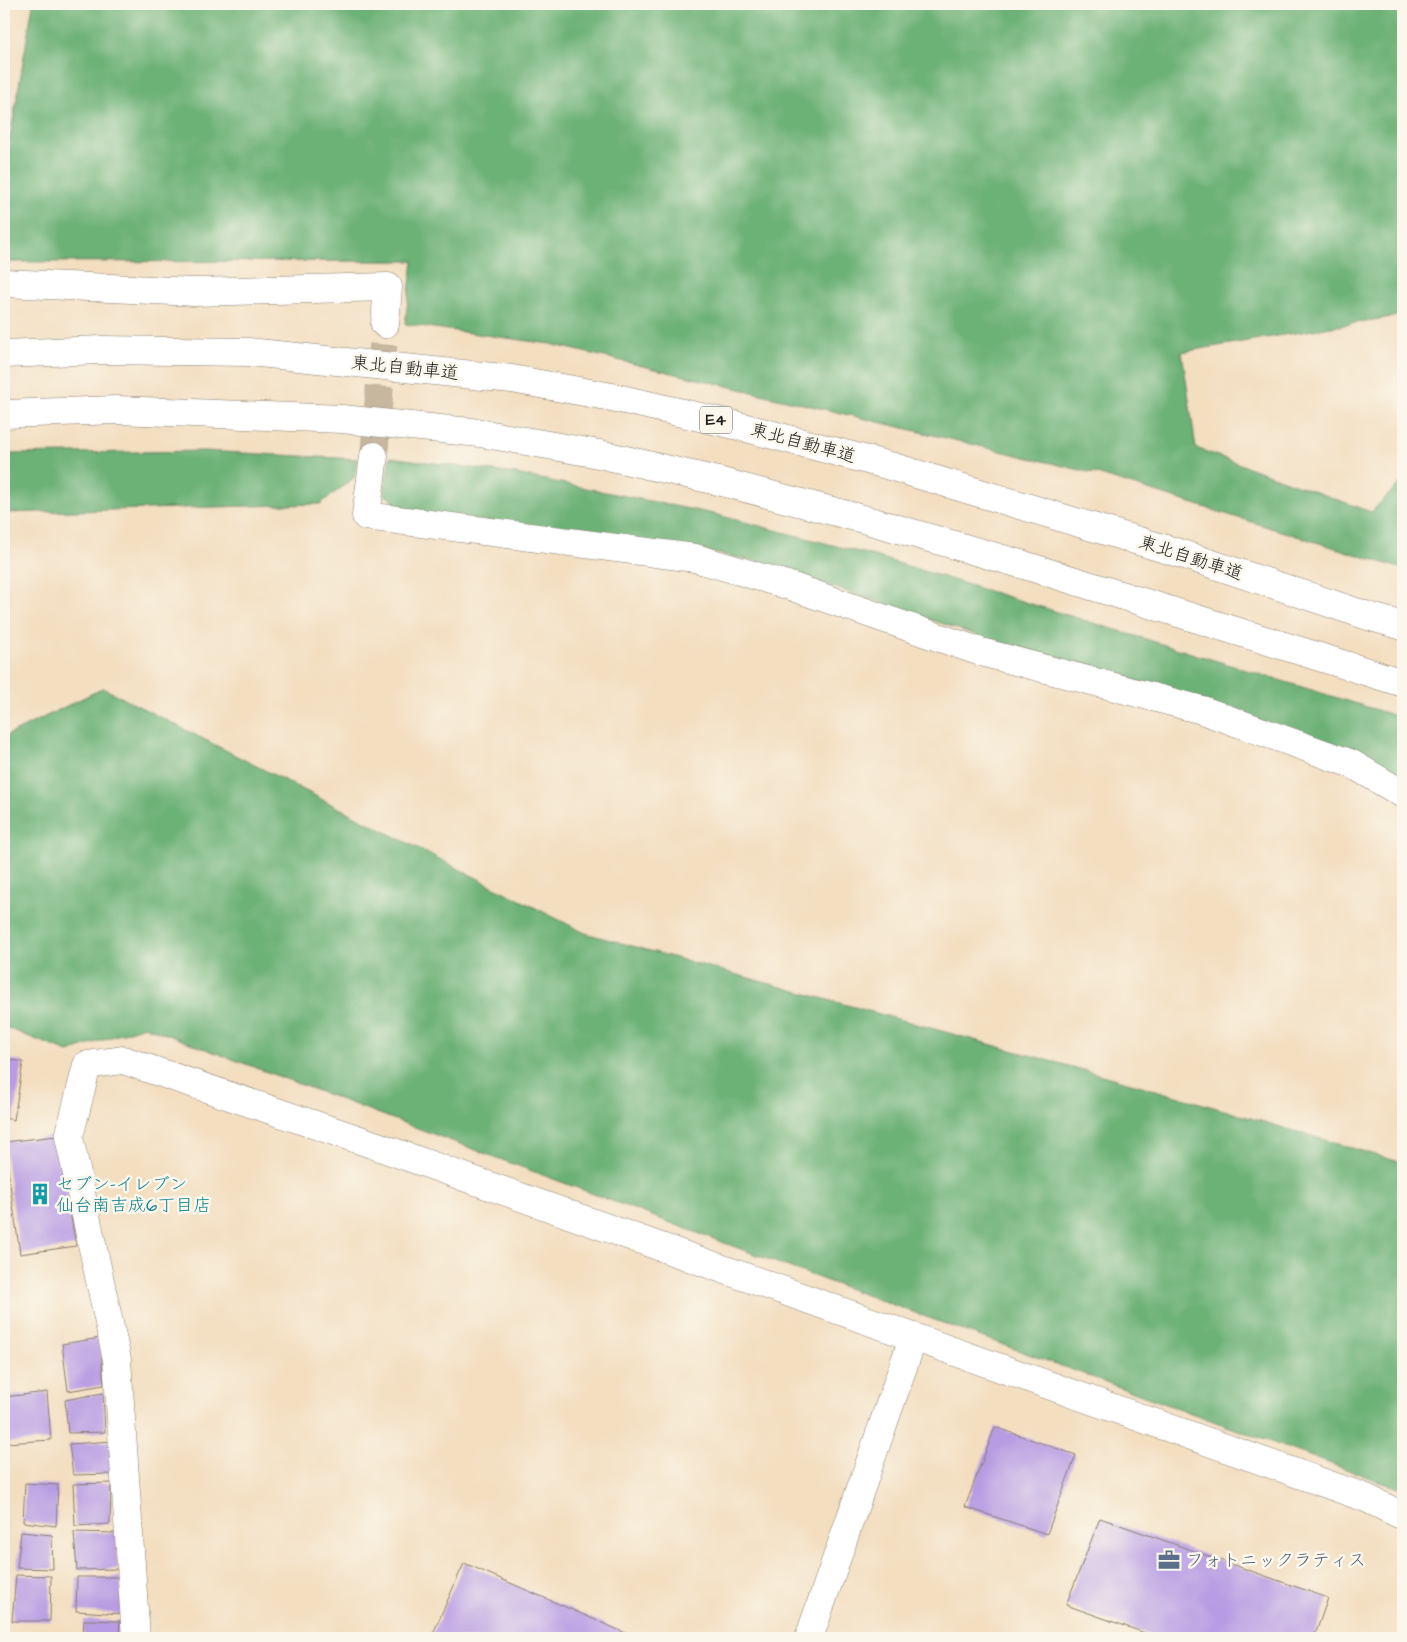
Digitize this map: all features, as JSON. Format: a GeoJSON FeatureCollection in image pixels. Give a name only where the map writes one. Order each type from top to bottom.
{"type":"FeatureCollection","features":[{"type":"Feature","properties":{"kind":"main road"},"geometry":{"type":"LineString","coordinates":[[4,282],[196,292],[388,287],[385,324]]}},
{"type":"Feature","properties":{"kind":"main road","name":"東北自動車道"},"geometry":{"type":"LineString","coordinates":[[4,354],[101,350],[248,352],[512,379],[612,397],[735,425],[890,466],[1163,548],[1403,626]]}},
{"type":"Feature","properties":{"kind":"main road"},"geometry":{"type":"LineString","coordinates":[[4,414],[117,410],[342,419],[480,433],[599,454],[722,482],[874,522],[1024,565],[1403,682]]}},
{"type":"Feature","properties":{"kind":"main road"},"geometry":{"type":"LineString","coordinates":[[374,456],[366,516],[695,558],[787,585],[981,652],[1202,710],[1352,764],[1403,794]]}},
{"type":"Feature","properties":{"kind":"main road"},"geometry":{"type":"LineString","coordinates":[[136,1638],[117,1360],[69,1137],[87,1065],[123,1060],[364,1141],[1356,1495],[1403,1516]]}},
{"type":"Feature","properties":{"kind":"main road"},"geometry":{"type":"LineString","coordinates":[[809,1638],[913,1338]]}},
{"type":"Feature","properties":{"kind":"green space"},"geometry":{"type":"Polygon","coordinates":[[[33,4],[1403,4],[1403,315],[1182,352],[1196,448],[1371,512],[1403,480],[1403,569],[1097,474],[550,344],[405,324],[413,261],[4,262],[4,173],[33,4]]]}},
{"type":"Feature","properties":{"kind":"green space"},"geometry":{"type":"Polygon","coordinates":[[[204,451],[357,459],[354,478],[320,504],[4,513],[4,454],[204,451]]]}},
{"type":"Feature","properties":{"kind":"green space"},"geometry":{"type":"Polygon","coordinates":[[[390,457],[516,474],[714,514],[878,557],[1403,718],[1403,778],[1379,761],[1318,740],[1039,656],[755,561],[692,549],[405,510],[384,494],[390,457]]]}},
{"type":"Feature","properties":{"kind":"green space"},"geometry":{"type":"Polygon","coordinates":[[[103,688],[585,933],[1149,1088],[1403,1163],[1403,1490],[794,1269],[144,1026],[68,1052],[4,1027],[4,737],[103,688]]]}},
{"type":"Feature","properties":{"kind":"building"},"geometry":{"type":"Polygon","coordinates":[[[4,1058],[23,1062],[14,1120],[4,1118],[4,1058]]]}},
{"type":"Feature","properties":{"kind":"building","name":"セブン-イレブン 仙台南吉成6丁目店"},"geometry":{"type":"Polygon","coordinates":[[[57,1136],[76,1246],[20,1254],[4,1142],[57,1136]]]}},
{"type":"Feature","properties":{"kind":"building"},"geometry":{"type":"Polygon","coordinates":[[[100,1338],[104,1385],[68,1391],[62,1344],[100,1338]]]}},
{"type":"Feature","properties":{"kind":"building"},"geometry":{"type":"Polygon","coordinates":[[[47,1392],[51,1440],[6,1443],[4,1397],[47,1392]]]}},
{"type":"Feature","properties":{"kind":"building"},"geometry":{"type":"Polygon","coordinates":[[[103,1393],[105,1432],[68,1433],[65,1400],[103,1393]]]}},
{"type":"Feature","properties":{"kind":"building"},"geometry":{"type":"Polygon","coordinates":[[[995,1427],[1076,1455],[1047,1534],[965,1507],[995,1427]]]}},
{"type":"Feature","properties":{"kind":"building"},"geometry":{"type":"Polygon","coordinates":[[[113,1441],[113,1474],[73,1475],[69,1444],[113,1441]]]}},
{"type":"Feature","properties":{"kind":"building"},"geometry":{"type":"Polygon","coordinates":[[[25,1483],[58,1485],[56,1526],[23,1522],[25,1483]]]}},
{"type":"Feature","properties":{"kind":"building"},"geometry":{"type":"Polygon","coordinates":[[[111,1483],[110,1524],[75,1526],[73,1484],[111,1483]]]}},
{"type":"Feature","properties":{"kind":"building"},"geometry":{"type":"Polygon","coordinates":[[[1100,1518],[1328,1598],[1314,1638],[1159,1638],[1066,1605],[1100,1518]]]}},
{"type":"Feature","properties":{"kind":"building"},"geometry":{"type":"Polygon","coordinates":[[[21,1532],[52,1535],[53,1569],[17,1568],[21,1532]]]}},
{"type":"Feature","properties":{"kind":"building"},"geometry":{"type":"Polygon","coordinates":[[[74,1532],[117,1533],[118,1569],[77,1570],[74,1532]]]}},
{"type":"Feature","properties":{"kind":"building"},"geometry":{"type":"Polygon","coordinates":[[[464,1563],[637,1638],[431,1638],[464,1563]]]}},
{"type":"Feature","properties":{"kind":"building"},"geometry":{"type":"Polygon","coordinates":[[[16,1575],[51,1576],[50,1621],[12,1621],[16,1575]]]}},
{"type":"Feature","properties":{"kind":"building"},"geometry":{"type":"Polygon","coordinates":[[[77,1577],[120,1577],[123,1614],[76,1611],[77,1577]]]}},
{"type":"Feature","properties":{"kind":"building"},"geometry":{"type":"Polygon","coordinates":[[[84,1620],[120,1621],[119,1638],[83,1638],[84,1620]]]}},
{"type":"Feature","properties":{"kind":"tunnel"},"geometry":{"type":"LineString","coordinates":[[374,456],[385,324]]}},
{"type":"Feature","properties":{"kind":"place","name":"セブン-イレブン 仙台南吉成6丁目店"},"geometry":{"type":"Point","coordinates":[40,1194]}},
{"type":"Feature","properties":{"kind":"place","name":"フォトニックラティス"},"geometry":{"type":"Point","coordinates":[1169,1560]}}]}
